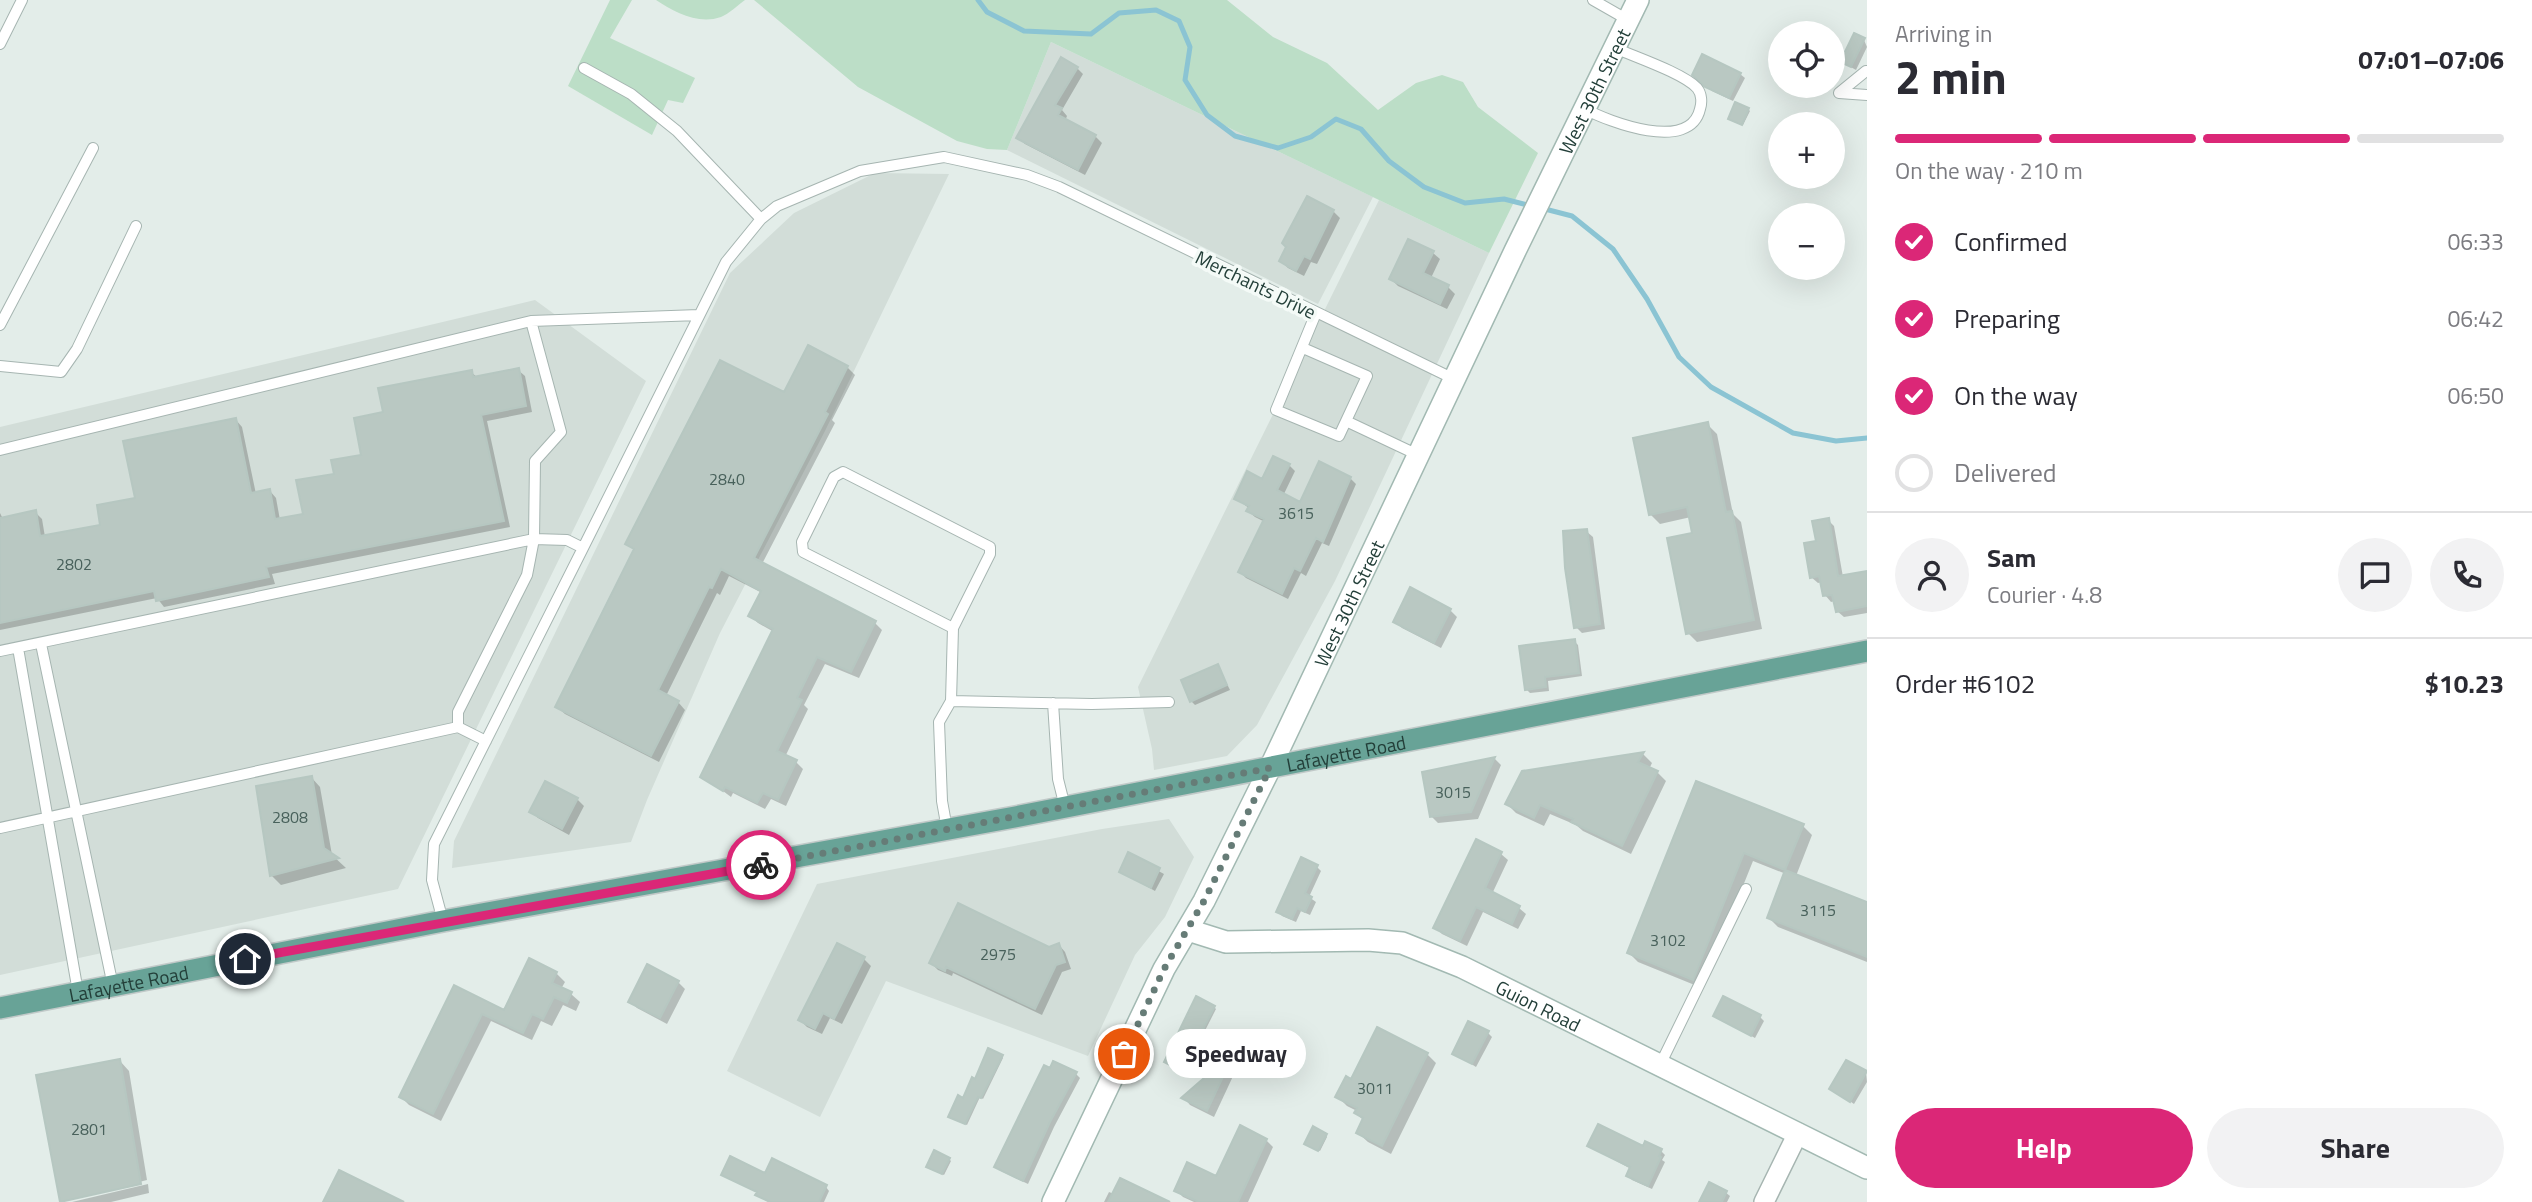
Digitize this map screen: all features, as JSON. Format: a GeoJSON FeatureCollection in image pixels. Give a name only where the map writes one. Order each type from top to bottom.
{"type":"FeatureCollection","features":[{"type":"Feature","properties":{"kind":"main road","name":"West 30th Street"},"geometry":{"type":"LineString","coordinates":[[1053,1202],[1164,969],[1188,930],[1270,768],[1515,251],[1638,0]]}},
{"type":"Feature","properties":{"kind":"main road","name":"Lafayette Road"},"geometry":{"type":"LineString","coordinates":[[0,1008],[443,921],[947,830],[1867,651]]}},
{"type":"Feature","properties":{"kind":"main road","name":"Guion Road"},"geometry":{"type":"LineString","coordinates":[[1188,930],[1226,942],[1368,940],[1402,943],[1462,967],[1867,1168]]}},
{"type":"Feature","properties":{"kind":"street"},"geometry":{"type":"LineString","coordinates":[[1765,1202],[1798,1133]]}},
{"type":"Feature","properties":{"kind":"lane"},"geometry":{"type":"LineString","coordinates":[[0,44],[22,0]]}},
{"type":"Feature","properties":{"kind":"lane"},"geometry":{"type":"LineString","coordinates":[[1592,0],[1628,20]]}},
{"type":"Feature","properties":{"kind":"lane"},"geometry":{"type":"LineString","coordinates":[[1585,109],[1624,126],[1668,132],[1685,128],[1696,120],[1701,97],[1698,89],[1676,75],[1615,48]]}},
{"type":"Feature","properties":{"kind":"lane"},"geometry":{"type":"LineString","coordinates":[[584,68],[631,94],[668,123],[761,219]]}},
{"type":"Feature","properties":{"kind":"lane"},"geometry":{"type":"LineString","coordinates":[[1867,72],[1839,93],[1867,94]]}},
{"type":"Feature","properties":{"kind":"lane"},"geometry":{"type":"LineString","coordinates":[[0,325],[93,148]]}},
{"type":"Feature","properties":{"kind":"lane","name":"Merchants Drive"},"geometry":{"type":"LineString","coordinates":[[443,921],[432,880],[434,844],[726,262],[761,219],[777,206],[860,171],[944,157],[1027,175],[1059,187],[1454,380]]}},
{"type":"Feature","properties":{"kind":"lane"},"geometry":{"type":"LineString","coordinates":[[0,366],[61,372],[77,349],[136,226]]}},
{"type":"Feature","properties":{"kind":"lane"},"geometry":{"type":"LineString","coordinates":[[1303,348],[1367,376],[1339,436],[1276,411],[1316,313]]}},
{"type":"Feature","properties":{"kind":"lane"},"geometry":{"type":"LineString","coordinates":[[0,450],[531,321],[699,315]]}},
{"type":"Feature","properties":{"kind":"lane"},"geometry":{"type":"LineString","coordinates":[[458,727],[458,712],[527,575],[534,539],[535,461],[561,432],[531,321]]}},
{"type":"Feature","properties":{"kind":"lane"},"geometry":{"type":"LineString","coordinates":[[1346,421],[1419,455]]}},
{"type":"Feature","properties":{"kind":"lane"},"geometry":{"type":"LineString","coordinates":[[947,830],[942,801],[939,722],[951,701],[953,628],[990,554],[990,547],[843,472],[834,477],[802,542],[803,552],[953,628]]}},
{"type":"Feature","properties":{"kind":"lane"},"geometry":{"type":"LineString","coordinates":[[0,651],[534,539],[567,540],[583,548]]}},
{"type":"Feature","properties":{"kind":"lane"},"geometry":{"type":"LineString","coordinates":[[41,644],[113,986]]}},
{"type":"Feature","properties":{"kind":"lane"},"geometry":{"type":"LineString","coordinates":[[18,648],[78,992]]}},
{"type":"Feature","properties":{"kind":"lane"},"geometry":{"type":"LineString","coordinates":[[951,701],[1169,702]]}},
{"type":"Feature","properties":{"kind":"lane"},"geometry":{"type":"LineString","coordinates":[[1053,703],[1058,779],[1065,807]]}},
{"type":"Feature","properties":{"kind":"lane"},"geometry":{"type":"LineString","coordinates":[[0,828],[458,727],[486,741]]}},
{"type":"Feature","properties":{"kind":"lane"},"geometry":{"type":"LineString","coordinates":[[1660,1065],[1746,889]]}},
{"type":"Feature","properties":{"kind":"shaded area"},"geometry":{"type":"Polygon","coordinates":[[[1051,42],[1373,197],[1318,304],[1007,150],[1051,42]]]}},
{"type":"Feature","properties":{"kind":"shaded area"},"geometry":{"type":"Polygon","coordinates":[[[875,173],[949,174],[825,431],[720,633],[631,842],[452,868],[454,841],[730,273],[794,213],[875,173]]]}},
{"type":"Feature","properties":{"kind":"shaded area"},"geometry":{"type":"Polygon","coordinates":[[[1379,200],[1489,253],[1335,581],[1257,725],[1227,756],[1154,770],[1138,687],[1379,200]]]}},
{"type":"Feature","properties":{"kind":"shaded area"},"geometry":{"type":"Polygon","coordinates":[[[535,300],[646,381],[398,889],[0,975],[0,427],[535,300]]]}},
{"type":"Feature","properties":{"kind":"shaded area"},"geometry":{"type":"Polygon","coordinates":[[[1169,819],[1194,857],[1165,917],[1135,955],[1088,1056],[886,981],[820,1117],[727,1071],[817,884],[1102,829],[1169,819]]]}},
{"type":"Feature","properties":{"kind":"green space"},"geometry":{"type":"Polygon","coordinates":[[[610,0],[632,0],[610,38],[695,78],[683,103],[668,100],[652,135],[568,86],[610,0]]]}},
{"type":"Feature","properties":{"kind":"green space"},"geometry":{"type":"Polygon","coordinates":[[[656,0],[745,0],[724,16],[704,19],[678,13],[656,0]]]}},
{"type":"Feature","properties":{"kind":"green space"},"geometry":{"type":"Polygon","coordinates":[[[754,0],[1227,0],[1273,37],[1327,63],[1378,110],[1416,83],[1442,75],[1463,82],[1478,107],[1538,153],[1489,253],[1051,42],[1007,150],[987,149],[957,141],[858,87],[754,0]]]}},
{"type":"Feature","properties":{"kind":"building"},"geometry":{"type":"Polygon","coordinates":[[[1854,33],[1865,38],[1851,67],[1845,64],[1845,52],[1854,33]]]}},
{"type":"Feature","properties":{"kind":"building"},"geometry":{"type":"Polygon","coordinates":[[[1702,54],[1741,73],[1729,98],[1705,87],[1692,75],[1702,54]]]}},
{"type":"Feature","properties":{"kind":"building"},"geometry":{"type":"Polygon","coordinates":[[[1061,57],[1078,67],[1055,105],[1062,108],[1058,115],[1096,135],[1078,170],[1016,138],[1061,57]]]}},
{"type":"Feature","properties":{"kind":"building"},"geometry":{"type":"Polygon","coordinates":[[[1735,102],[1749,108],[1742,125],[1728,119],[1735,102]]]}},
{"type":"Feature","properties":{"kind":"building"},"geometry":{"type":"Polygon","coordinates":[[[1307,196],[1334,210],[1310,259],[1304,256],[1296,271],[1279,261],[1286,247],[1282,243],[1307,196]]]}},
{"type":"Feature","properties":{"kind":"building"},"geometry":{"type":"Polygon","coordinates":[[[1408,239],[1434,251],[1423,273],[1449,285],[1440,304],[1389,279],[1408,239]]]}},
{"type":"Feature","properties":{"kind":"building"},"geometry":{"type":"Polygon","coordinates":[[[808,345],[848,366],[825,412],[828,414],[754,558],[876,621],[851,672],[817,657],[797,698],[802,700],[777,751],[797,760],[778,800],[763,793],[757,803],[725,787],[723,791],[700,777],[773,629],[748,616],[761,591],[721,569],[712,588],[709,587],[658,690],[679,701],[651,756],[555,707],[634,549],[625,544],[720,360],[784,392],[808,345]]]}},
{"type":"Feature","properties":{"kind":"building"},"geometry":{"type":"Polygon","coordinates":[[[519,368],[526,406],[481,415],[504,521],[266,567],[269,577],[156,601],[154,591],[0,623],[0,518],[36,510],[40,536],[100,525],[97,505],[135,498],[123,441],[236,418],[251,493],[270,489],[275,519],[303,514],[296,480],[334,474],[331,460],[361,455],[354,418],[383,412],[378,388],[472,370],[473,377],[519,368]]]}},
{"type":"Feature","properties":{"kind":"building"},"geometry":{"type":"Polygon","coordinates":[[[1708,422],[1726,512],[1732,511],[1754,620],[1686,634],[1667,538],[1692,533],[1687,507],[1649,515],[1633,438],[1708,422]]]}},
{"type":"Feature","properties":{"kind":"building"},"geometry":{"type":"Polygon","coordinates":[[[1273,456],[1290,464],[1277,490],[1300,502],[1319,461],[1351,477],[1323,542],[1316,538],[1300,571],[1294,568],[1282,594],[1238,572],[1264,519],[1246,511],[1249,506],[1234,499],[1247,471],[1262,479],[1273,456]]]}},
{"type":"Feature","properties":{"kind":"building"},"geometry":{"type":"Polygon","coordinates":[[[1829,518],[1838,576],[1867,571],[1867,606],[1836,612],[1832,595],[1823,596],[1819,576],[1810,578],[1804,543],[1816,541],[1812,521],[1829,518]]]}},
{"type":"Feature","properties":{"kind":"building"},"geometry":{"type":"Polygon","coordinates":[[[1587,529],[1600,624],[1574,628],[1565,568],[1563,531],[1587,529]]]}},
{"type":"Feature","properties":{"kind":"building"},"geometry":{"type":"Polygon","coordinates":[[[1410,587],[1451,609],[1434,643],[1393,622],[1410,587]]]}},
{"type":"Feature","properties":{"kind":"building"},"geometry":{"type":"Polygon","coordinates":[[[1575,639],[1579,673],[1545,677],[1546,687],[1525,690],[1519,646],[1575,639]]]}},
{"type":"Feature","properties":{"kind":"building"},"geometry":{"type":"Polygon","coordinates":[[[1218,664],[1227,685],[1190,702],[1181,680],[1218,664]]]}},
{"type":"Feature","properties":{"kind":"building"},"geometry":{"type":"Polygon","coordinates":[[[1644,752],[1638,762],[1658,771],[1622,846],[1571,822],[1573,819],[1540,805],[1534,818],[1505,804],[1522,771],[1644,752]]]}},
{"type":"Feature","properties":{"kind":"building"},"geometry":{"type":"Polygon","coordinates":[[[1495,757],[1471,812],[1430,817],[1422,772],[1495,757]]]}},
{"type":"Feature","properties":{"kind":"building"},"geometry":{"type":"Polygon","coordinates":[[[312,776],[324,848],[339,858],[270,876],[256,786],[312,776]]]}},
{"type":"Feature","properties":{"kind":"building"},"geometry":{"type":"Polygon","coordinates":[[[545,781],[578,798],[562,829],[529,812],[545,781]]]}},
{"type":"Feature","properties":{"kind":"building"},"geometry":{"type":"Polygon","coordinates":[[[1696,781],[1804,824],[1785,870],[1744,853],[1693,980],[1627,953],[1696,781]]]}},
{"type":"Feature","properties":{"kind":"building"},"geometry":{"type":"Polygon","coordinates":[[[1476,839],[1502,852],[1485,888],[1520,906],[1512,924],[1476,907],[1460,941],[1433,928],[1476,839]]]}},
{"type":"Feature","properties":{"kind":"building"},"geometry":{"type":"Polygon","coordinates":[[[1128,852],[1160,868],[1151,888],[1119,872],[1128,852]]]}},
{"type":"Feature","properties":{"kind":"building"},"geometry":{"type":"Polygon","coordinates":[[[1301,857],[1318,865],[1305,893],[1312,897],[1305,912],[1297,908],[1292,919],[1276,912],[1301,857]]]}},
{"type":"Feature","properties":{"kind":"building"},"geometry":{"type":"Polygon","coordinates":[[[1785,870],[1867,902],[1867,957],[1767,918],[1785,870]]]}},
{"type":"Feature","properties":{"kind":"building"},"geometry":{"type":"Polygon","coordinates":[[[958,903],[1049,947],[1059,943],[1065,962],[1056,965],[1035,1009],[946,967],[945,971],[929,963],[958,903]]]}},
{"type":"Feature","properties":{"kind":"building"},"geometry":{"type":"Polygon","coordinates":[[[837,943],[865,957],[834,1019],[823,1013],[815,1029],[798,1020],[837,943]]]}},
{"type":"Feature","properties":{"kind":"building"},"geometry":{"type":"Polygon","coordinates":[[[529,958],[557,972],[552,983],[572,992],[567,1003],[554,997],[543,1019],[532,1014],[523,1033],[482,1014],[433,1114],[399,1097],[454,985],[504,1010],[529,958]]]}},
{"type":"Feature","properties":{"kind":"building"},"geometry":{"type":"Polygon","coordinates":[[[647,964],[679,981],[660,1018],[628,1002],[647,964]]]}},
{"type":"Feature","properties":{"kind":"building"},"geometry":{"type":"Polygon","coordinates":[[[1196,996],[1215,1006],[1182,1071],[1164,1062],[1196,996]]]}},
{"type":"Feature","properties":{"kind":"building"},"geometry":{"type":"Polygon","coordinates":[[[1723,996],[1761,1015],[1751,1036],[1713,1016],[1723,996]]]}},
{"type":"Feature","properties":{"kind":"building"},"geometry":{"type":"Polygon","coordinates":[[[1468,1021],[1489,1031],[1472,1064],[1452,1054],[1468,1021]]]}},
{"type":"Feature","properties":{"kind":"building"},"geometry":{"type":"Polygon","coordinates":[[[1377,1027],[1428,1053],[1382,1146],[1356,1133],[1363,1118],[1354,1113],[1357,1108],[1335,1097],[1346,1076],[1351,1079],[1377,1027]]]}},
{"type":"Feature","properties":{"kind":"building"},"geometry":{"type":"Polygon","coordinates":[[[988,1048],[1003,1055],[981,1098],[978,1097],[965,1124],[948,1117],[958,1095],[963,1098],[972,1077],[975,1079],[988,1048]]]}},
{"type":"Feature","properties":{"kind":"building"},"geometry":{"type":"Polygon","coordinates":[[[1235,1051],[1207,1111],[1181,1098],[1235,1051]]]}},
{"type":"Feature","properties":{"kind":"building"},"geometry":{"type":"Polygon","coordinates":[[[120,1059],[141,1184],[60,1202],[36,1075],[120,1059]]]}},
{"type":"Feature","properties":{"kind":"building"},"geometry":{"type":"Polygon","coordinates":[[[1846,1060],[1867,1071],[1850,1102],[1829,1089],[1846,1060]]]}},
{"type":"Feature","properties":{"kind":"building"},"geometry":{"type":"Polygon","coordinates":[[[1053,1061],[1077,1072],[1023,1181],[994,1167],[1044,1065],[1050,1068],[1053,1061]]]}},
{"type":"Feature","properties":{"kind":"building"},"geometry":{"type":"Polygon","coordinates":[[[1598,1124],[1643,1146],[1645,1141],[1662,1149],[1648,1186],[1626,1176],[1630,1167],[1587,1146],[1598,1124]]]}},
{"type":"Feature","properties":{"kind":"building"},"geometry":{"type":"Polygon","coordinates":[[[1240,1125],[1267,1139],[1238,1202],[1199,1202],[1174,1191],[1187,1162],[1216,1176],[1240,1125]]]}},
{"type":"Feature","properties":{"kind":"building"},"geometry":{"type":"Polygon","coordinates":[[[1313,1126],[1327,1134],[1318,1151],[1304,1144],[1313,1126]]]}},
{"type":"Feature","properties":{"kind":"building"},"geometry":{"type":"Polygon","coordinates":[[[934,1150],[950,1158],[942,1174],[926,1167],[934,1150]]]}},
{"type":"Feature","properties":{"kind":"building"},"geometry":{"type":"Polygon","coordinates":[[[730,1156],[765,1173],[772,1158],[827,1185],[819,1202],[770,1202],[755,1195],[757,1192],[721,1175],[730,1156]]]}},
{"type":"Feature","properties":{"kind":"building"},"geometry":{"type":"Polygon","coordinates":[[[339,1170],[404,1202],[323,1202],[339,1170]]]}},
{"type":"Feature","properties":{"kind":"building"},"geometry":{"type":"Polygon","coordinates":[[[1120,1178],[1170,1202],[1108,1202],[1120,1178]]]}},
{"type":"Feature","properties":{"kind":"building"},"geometry":{"type":"Polygon","coordinates":[[[1709,1182],[1727,1191],[1722,1202],[1699,1202],[1709,1182]]]}},
{"type":"Feature","properties":{"kind":"waterway"},"geometry":{"type":"LineString","coordinates":[[978,0],[987,12],[1024,31],[1091,34],[1119,13],[1156,10],[1179,21],[1190,47],[1185,80],[1207,115],[1235,136],[1278,148],[1311,137],[1336,119],[1361,129],[1389,161],[1424,187],[1465,203],[1504,199],[1531,206]]}},
{"type":"Feature","properties":{"kind":"waterway"},"geometry":{"type":"LineString","coordinates":[[1541,208],[1572,216],[1613,249],[1647,299],[1679,357],[1711,387],[1793,433],[1836,441],[1867,438]]}},
{"type":"Feature","properties":{"kind":"way so far"},"geometry":{"type":"LineString","coordinates":[[761,865],[1270,768],[1204,901],[1164,969],[1124,1054]]}},
{"type":"Feature","properties":{"kind":"place","name":"Speedway"},"geometry":{"type":"Point","coordinates":[1124,1054]}},
{"type":"Feature","properties":{"kind":"route"},"geometry":{"type":"LineString","coordinates":[[245,959],[761,865]]}}]}
